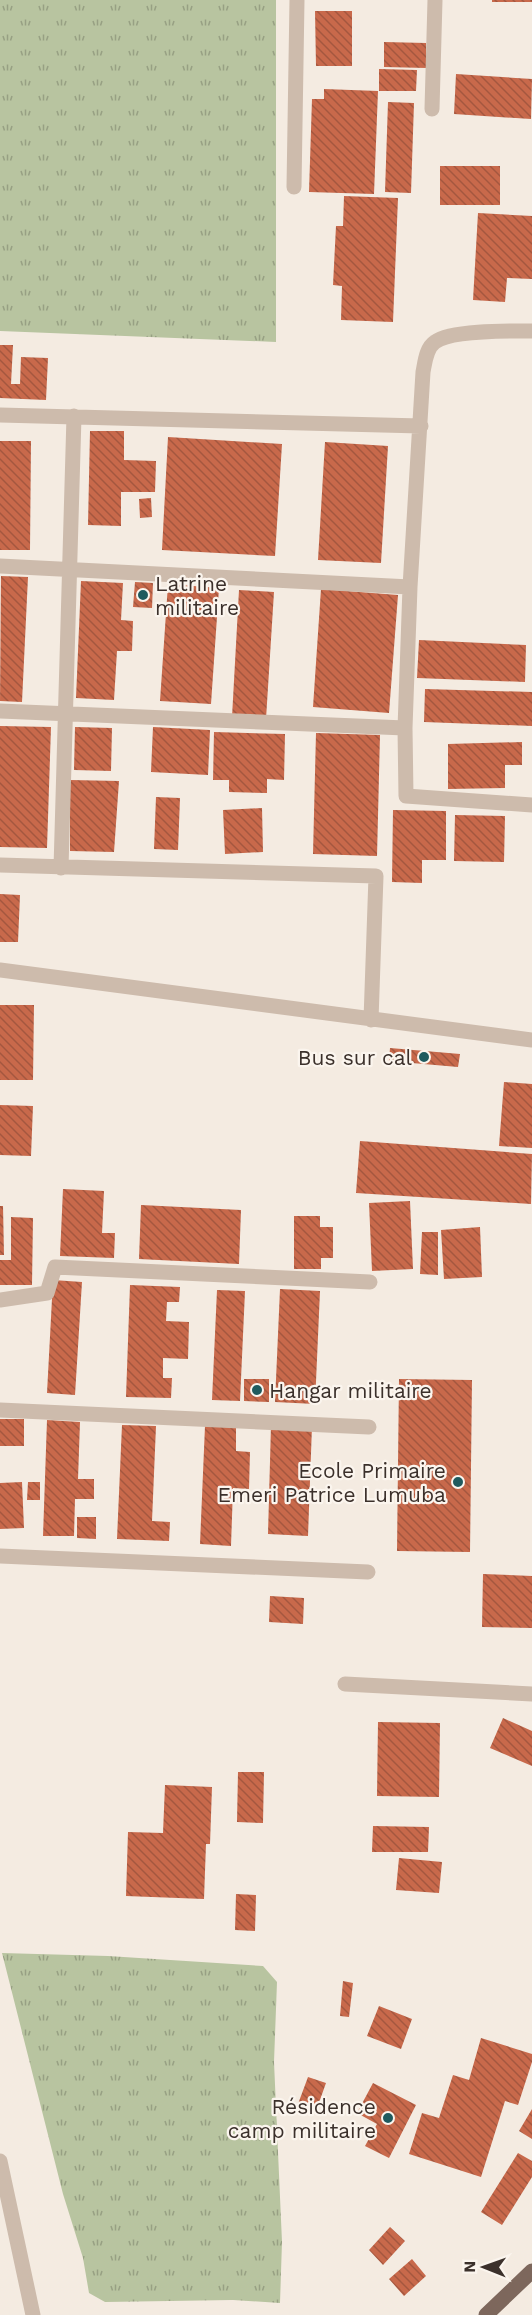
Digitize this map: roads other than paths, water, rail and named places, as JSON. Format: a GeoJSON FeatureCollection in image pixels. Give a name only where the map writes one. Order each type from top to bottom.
{"type":"FeatureCollection","features":[{"type":"Feature","properties":{"kind":"main road"},"geometry":{"type":"LineString","coordinates":[[486,2315],[532,2271]]}},
{"type":"Feature","properties":{"kind":"street"},"geometry":{"type":"LineString","coordinates":[[294,187],[297,0]]}},
{"type":"Feature","properties":{"kind":"street"},"geometry":{"type":"LineString","coordinates":[[432,109],[435,0]]}},
{"type":"Feature","properties":{"kind":"street"},"geometry":{"type":"LineString","coordinates":[[532,331],[489,331],[449,337],[435,342],[427,352],[423,372],[410,586],[405,728],[406,796],[532,805]]}},
{"type":"Feature","properties":{"kind":"street"},"geometry":{"type":"LineString","coordinates":[[0,415],[421,426]]}},
{"type":"Feature","properties":{"kind":"street"},"geometry":{"type":"LineString","coordinates":[[61,868],[74,416]]}},
{"type":"Feature","properties":{"kind":"street"},"geometry":{"type":"LineString","coordinates":[[0,566],[410,586]]}},
{"type":"Feature","properties":{"kind":"street"},"geometry":{"type":"LineString","coordinates":[[0,711],[405,728]]}},
{"type":"Feature","properties":{"kind":"street"},"geometry":{"type":"LineString","coordinates":[[0,865],[376,876],[371,1020]]}},
{"type":"Feature","properties":{"kind":"street"},"geometry":{"type":"LineString","coordinates":[[0,970],[532,1040]]}},
{"type":"Feature","properties":{"kind":"street"},"geometry":{"type":"LineString","coordinates":[[0,1300],[47,1293],[55,1267],[370,1281]]}},
{"type":"Feature","properties":{"kind":"street"},"geometry":{"type":"LineString","coordinates":[[0,1410],[369,1427]]}},
{"type":"Feature","properties":{"kind":"street"},"geometry":{"type":"LineString","coordinates":[[0,1556],[368,1572]]}},
{"type":"Feature","properties":{"kind":"street"},"geometry":{"type":"LineString","coordinates":[[345,1684],[532,1694]]}},
{"type":"Feature","properties":{"kind":"street"},"geometry":{"type":"LineString","coordinates":[[0,2161],[33,2315]]}},
{"type":"Feature","properties":{"kind":"place","name":"Latrine militaire"},"geometry":{"type":"Point","coordinates":[143,595]}},
{"type":"Feature","properties":{"kind":"place","name":"Bus sur cal"},"geometry":{"type":"Point","coordinates":[424,1057]}},
{"type":"Feature","properties":{"kind":"place","name":"Hangar militaire"},"geometry":{"type":"Point","coordinates":[257,1390]}},
{"type":"Feature","properties":{"kind":"place","name":"Ecole Primaire Emeri Patrice Lumuba"},"geometry":{"type":"Point","coordinates":[458,1482]}},
{"type":"Feature","properties":{"kind":"place","name":"Résidence camp militaire"},"geometry":{"type":"Point","coordinates":[388,2118]}}]}
